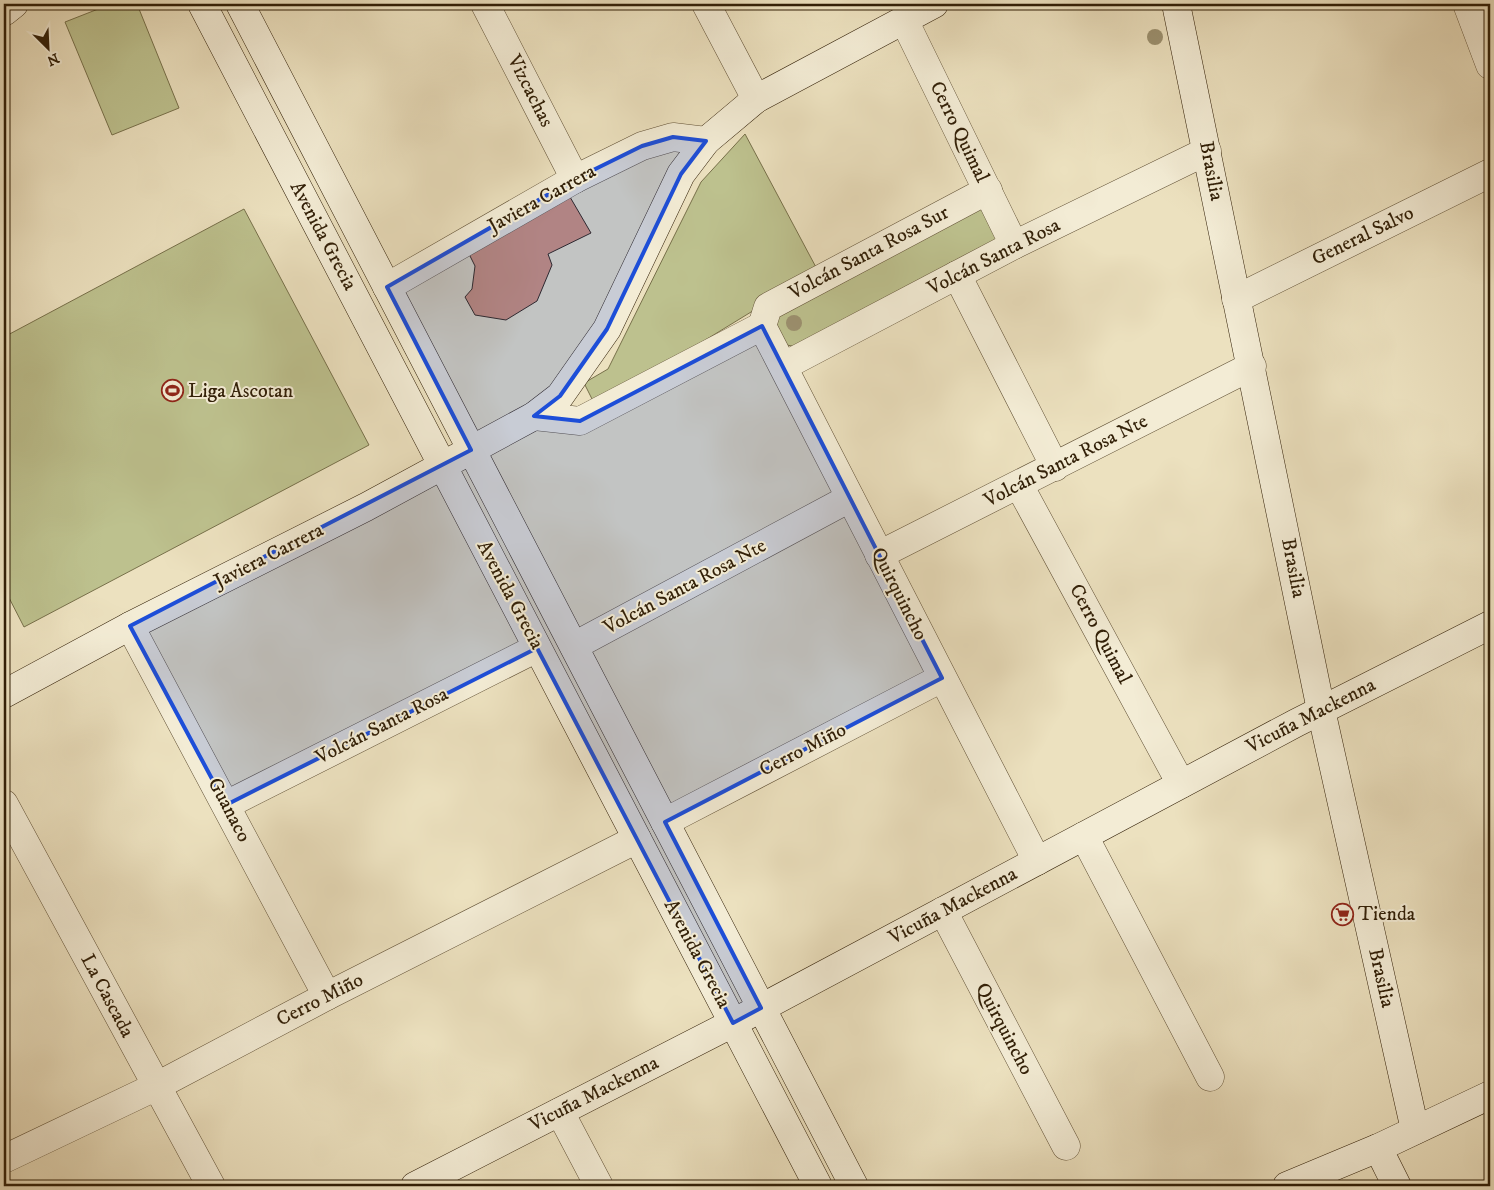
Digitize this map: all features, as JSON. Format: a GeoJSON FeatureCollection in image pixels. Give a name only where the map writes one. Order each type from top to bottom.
{"type":"FeatureCollection","features":[{"type":"Feature","properties":{"kind":"street"},"geometry":{"type":"LineString","coordinates":[[4,12],[14,4]]}},
{"type":"Feature","properties":{"kind":"street","name":"Avenida Grecia"},"geometry":{"type":"LineString","coordinates":[[202,4],[818,1186]]}},
{"type":"Feature","properties":{"kind":"street","name":"Avenida Grecia"},"geometry":{"type":"LineString","coordinates":[[240,4],[854,1186]]}},
{"type":"Feature","properties":{"kind":"street","name":"Vizcachas"},"geometry":{"type":"LineString","coordinates":[[485,4],[576,179]]}},
{"type":"Feature","properties":{"kind":"street"},"geometry":{"type":"LineString","coordinates":[[706,4],[756,99]]}},
{"type":"Feature","properties":{"kind":"street","name":"Brasilia"},"geometry":{"type":"LineString","coordinates":[[1176,4],[1236,299],[1252,366],[1321,710],[1415,1130]]}},
{"type":"Feature","properties":{"kind":"street"},"geometry":{"type":"LineString","coordinates":[[1467,4],[1490,65]]}},
{"type":"Feature","properties":{"kind":"street","name":"Javiera Carrera"},"geometry":{"type":"LineString","coordinates":[[4,694],[130,626],[366,507],[534,416],[560,396],[607,329],[681,174],[706,141],[756,99],[920,9]]}},
{"type":"Feature","properties":{"kind":"street","name":"Cerro Quimal"},"geometry":{"type":"LineString","coordinates":[[920,9],[988,190],[1014,245]]}},
{"type":"Feature","properties":{"kind":"street","name":"Javiera Carrera"},"geometry":{"type":"LineString","coordinates":[[387,287],[576,179],[642,146],[673,137],[706,141]]}},
{"type":"Feature","properties":{"kind":"street","name":"Volcán Santa Rosa"},"geometry":{"type":"LineString","coordinates":[[784,366],[1014,245],[1207,151]]}},
{"type":"Feature","properties":{"kind":"street","name":"General Salvo"},"geometry":{"type":"LineString","coordinates":[[1236,299],[1490,173]]}},
{"type":"Feature","properties":{"kind":"street","name":"Volcán Santa Rosa Sur"},"geometry":{"type":"LineString","coordinates":[[762,326],[768,307],[988,190]]}},
{"type":"Feature","properties":{"kind":"street"},"geometry":{"type":"LineString","coordinates":[[957,275],[1055,467]]}},
{"type":"Feature","properties":{"kind":"street"},"geometry":{"type":"LineString","coordinates":[[534,416],[580,421],[762,326]]}},
{"type":"Feature","properties":{"kind":"street","name":"Quirquincho"},"geometry":{"type":"LineString","coordinates":[[762,326],[1037,861]]}},
{"type":"Feature","properties":{"kind":"street","name":"Volcán Santa Rosa Nte"},"geometry":{"type":"LineString","coordinates":[[879,555],[1252,366]]}},
{"type":"Feature","properties":{"kind":"street","name":"Cerro Quimal"},"geometry":{"type":"LineString","coordinates":[[1019,484],[1181,784]]}},
{"type":"Feature","properties":{"kind":"street","name":"Volcán Santa Rosa Nte"},"geometry":{"type":"LineString","coordinates":[[574,646],[850,498]]}},
{"type":"Feature","properties":{"kind":"street","name":"Vicuña Mackenna"},"geometry":{"type":"LineString","coordinates":[[415,1186],[733,1023],[1321,710],[1490,625]]}},
{"type":"Feature","properties":{"kind":"street","name":"Guanaco"},"geometry":{"type":"LineString","coordinates":[[130,626],[326,996]]}},
{"type":"Feature","properties":{"kind":"street","name":"Volcán Santa Rosa"},"geometry":{"type":"LineString","coordinates":[[226,805],[537,648]]}},
{"type":"Feature","properties":{"kind":"street","name":"Cerro Miño"},"geometry":{"type":"LineString","coordinates":[[665,822],[942,678]]}},
{"type":"Feature","properties":{"kind":"street","name":"La Cascada"},"geometry":{"type":"LineString","coordinates":[[4,804],[155,1086],[211,1186]]}},
{"type":"Feature","properties":{"kind":"street"},"geometry":{"type":"LineString","coordinates":[[1084,836],[1210,1077]]}},
{"type":"Feature","properties":{"kind":"street","name":"Cerro Miño"},"geometry":{"type":"LineString","coordinates":[[4,1159],[155,1086],[326,996],[637,839]]}},
{"type":"Feature","properties":{"kind":"street","name":"Quirquincho"},"geometry":{"type":"LineString","coordinates":[[943,911],[1066,1146]]}},
{"type":"Feature","properties":{"kind":"street"},"geometry":{"type":"LineString","coordinates":[[1288,1186],[1378,1148],[1490,1094]]}},
{"type":"Feature","properties":{"kind":"street"},"geometry":{"type":"LineString","coordinates":[[560,1112],[599,1186]]}},
{"type":"Feature","properties":{"kind":"street"},"geometry":{"type":"LineString","coordinates":[[1378,1148],[1397,1186]]}},
{"type":"Feature","properties":{"kind":"highlighted area"},"geometry":{"type":"Polygon","coordinates":[[[673,137],[706,141],[681,174],[607,329],[560,396],[534,416],[580,421],[762,326],[942,678],[665,822],[761,1008],[733,1023],[537,648],[226,805],[130,626],[471,450],[387,287],[575,179],[642,146],[673,137]]]}},
{"type":"Feature","properties":{"kind":"green space"},"geometry":{"type":"Polygon","coordinates":[[[111,4],[137,4],[179,108],[112,135],[65,22],[111,4]]]}},
{"type":"Feature","properties":{"kind":"green space"},"geometry":{"type":"Polygon","coordinates":[[[745,134],[818,271],[596,407],[584,383],[608,369],[701,182],[745,134]]]}},
{"type":"Feature","properties":{"kind":"green space"},"geometry":{"type":"Polygon","coordinates":[[[978,200],[999,243],[797,347],[787,345],[773,321],[782,306],[978,200]]]}},
{"type":"Feature","properties":{"kind":"green space","name":"Liga Ascotan"},"geometry":{"type":"Polygon","coordinates":[[[244,209],[369,445],[24,627],[4,588],[4,337],[244,209]]]}},
{"type":"Feature","properties":{"kind":"building"},"geometry":{"type":"Polygon","coordinates":[[[570,197],[591,233],[548,254],[552,265],[537,301],[506,320],[475,315],[465,297],[472,289],[475,266],[469,254],[570,197]]]}},
{"type":"Feature","properties":{"kind":"place","name":"Liga Ascotan"},"geometry":{"type":"Point","coordinates":[172,391]}},
{"type":"Feature","properties":{"kind":"place","name":"Tienda"},"geometry":{"type":"Point","coordinates":[1342,914]}}]}
